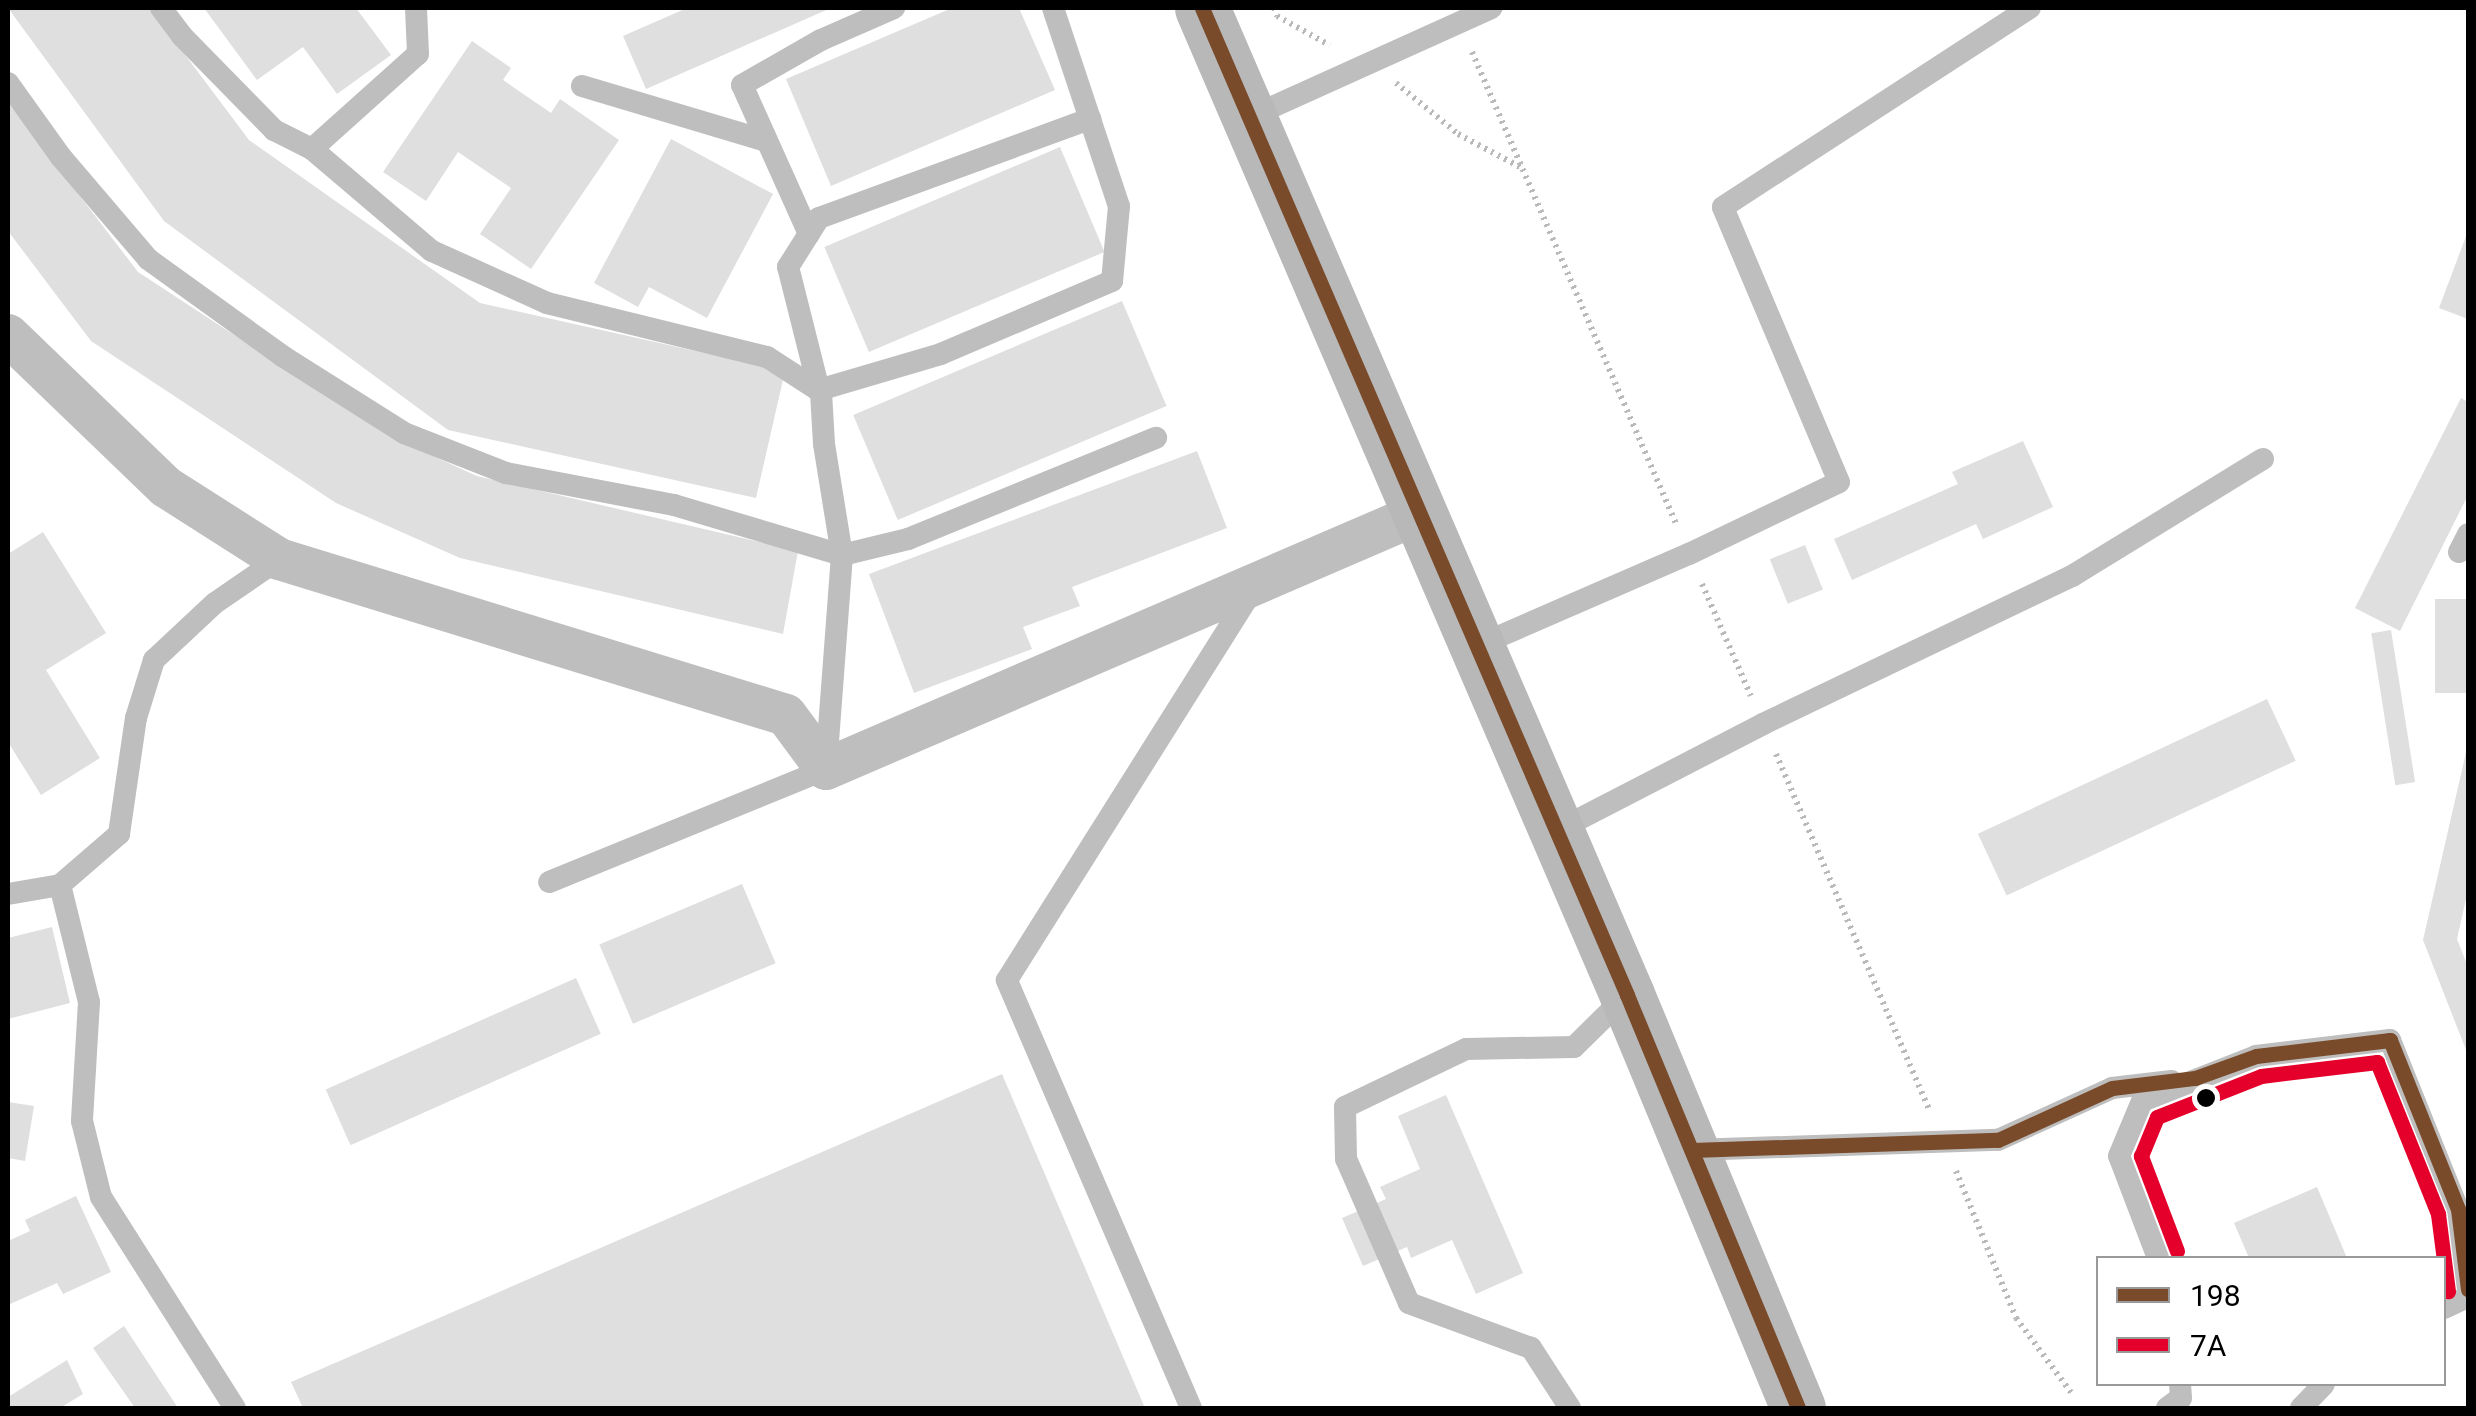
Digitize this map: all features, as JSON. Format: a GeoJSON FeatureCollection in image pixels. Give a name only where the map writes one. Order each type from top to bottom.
{"type":"FeatureCollection","features":[{"type":"Feature","properties":{"kind":"street"},"geometry":{"type":"LineString","coordinates":[[1202,8],[1627,995],[1798,1408]]}},
{"type":"Feature","properties":{"kind":"street"},"geometry":{"type":"LineString","coordinates":[[8,335],[166,487],[279,559],[786,715],[826,770],[1420,513]]}},
{"type":"Feature","properties":{"kind":"lane"},"geometry":{"type":"LineString","coordinates":[[160,8],[182,36],[274,130],[312,150],[432,252],[547,303],[767,356],[819,390],[940,354],[1112,281],[1119,206],[1053,8]]}},
{"type":"Feature","properties":{"kind":"lane"},"geometry":{"type":"LineString","coordinates":[[312,150],[418,54],[416,8]]}},
{"type":"Feature","properties":{"kind":"lane"},"geometry":{"type":"LineString","coordinates":[[809,234],[742,85],[821,40],[894,8]]}},
{"type":"Feature","properties":{"kind":"lane"},"geometry":{"type":"LineString","coordinates":[[1250,117],[1491,8]]}},
{"type":"Feature","properties":{"kind":"lane"},"geometry":{"type":"LineString","coordinates":[[1477,646],[1689,554],[1839,482],[1723,208],[2030,8]]}},
{"type":"Feature","properties":{"kind":"lane"},"geometry":{"type":"LineString","coordinates":[[8,83],[61,157],[148,259],[284,357],[404,434],[506,473],[674,505],[842,555],[908,539],[1156,438]]}},
{"type":"Feature","properties":{"kind":"lane"},"geometry":{"type":"LineString","coordinates":[[582,86],[767,140]]}},
{"type":"Feature","properties":{"kind":"lane"},"geometry":{"type":"LineString","coordinates":[[548,882],[826,770],[842,555],[819,390],[788,267],[819,218],[1090,118]]}},
{"type":"Feature","properties":{"kind":"lane"},"geometry":{"type":"LineString","coordinates":[[1556,830],[1763,724],[2072,576],[2263,459]]}},
{"type":"Feature","properties":{"kind":"lane"},"geometry":{"type":"LineString","coordinates":[[8,894],[60,886],[120,834],[136,718],[154,660],[215,604],[279,559]]}},
{"type":"Feature","properties":{"kind":"lane"},"geometry":{"type":"LineString","coordinates":[[1191,1408],[1007,980],[1256,584]]}},
{"type":"Feature","properties":{"kind":"lane"},"geometry":{"type":"LineString","coordinates":[[60,886],[89,1002],[82,1121],[101,1197],[236,1408]]}},
{"type":"Feature","properties":{"kind":"lane"},"geometry":{"type":"LineString","coordinates":[[1570,1408],[1531,1348],[1408,1303],[1346,1160],[1345,1107],[1466,1049],[1574,1047],[1627,995]]}},
{"type":"Feature","properties":{"kind":"lane"},"geometry":{"type":"LineString","coordinates":[[2157,1256],[2120,1156],[2142,1101],[2256,1056],[2390,1040],[2458,1208],[2468,1289]]}},
{"type":"Feature","properties":{"kind":"lane"},"geometry":{"type":"LineString","coordinates":[[1692,1150],[1998,1140],[2112,1088],[2195,1078]]}},
{"type":"Feature","properties":{"kind":"lane"},"geometry":{"type":"LineString","coordinates":[[2167,1408],[2181,1398],[2180,1386]]}},
{"type":"Feature","properties":{"kind":"lane"},"geometry":{"type":"LineString","coordinates":[[2301,1408],[2322,1386]]}},
{"type":"Feature","properties":{"kind":"path"},"geometry":{"type":"LineString","coordinates":[[1274,8],[1277,16],[1390,77],[1458,134],[1522,168]]}},
{"type":"Feature","properties":{"kind":"building"},"geometry":{"type":"Polygon","coordinates":[[[8,8],[150,8],[249,140],[480,303],[785,371],[756,498],[448,430],[164,221],[8,8]]]}},
{"type":"Feature","properties":{"kind":"building"},"geometry":{"type":"Polygon","coordinates":[[[204,8],[356,8],[391,55],[337,94],[303,47],[257,80],[204,8]]]}},
{"type":"Feature","properties":{"kind":"building"},"geometry":{"type":"Polygon","coordinates":[[[687,8],[831,8],[646,89],[623,36],[687,8]]]}},
{"type":"Feature","properties":{"kind":"building"},"geometry":{"type":"Polygon","coordinates":[[[952,8],[1019,8],[1055,90],[831,186],[786,79],[952,8]]]}},
{"type":"Feature","properties":{"kind":"building"},"geometry":{"type":"Polygon","coordinates":[[[472,41],[511,68],[503,80],[551,113],[560,99],[619,140],[531,269],[480,234],[511,188],[458,152],[426,201],[383,172],[472,41]]]}},
{"type":"Feature","properties":{"kind":"building"},"geometry":{"type":"Polygon","coordinates":[[[8,102],[138,272],[387,435],[477,476],[798,551],[783,634],[460,558],[336,503],[91,341],[8,231],[8,102]]]}},
{"type":"Feature","properties":{"kind":"building"},"geometry":{"type":"Polygon","coordinates":[[[671,139],[773,194],[707,318],[649,287],[638,307],[594,283],[671,139]]]}},
{"type":"Feature","properties":{"kind":"building"},"geometry":{"type":"Polygon","coordinates":[[[1060,147],[1105,252],[869,352],[824,247],[1060,147]]]}},
{"type":"Feature","properties":{"kind":"building"},"geometry":{"type":"Polygon","coordinates":[[[2468,231],[2468,319],[2439,308],[2468,231]]]}},
{"type":"Feature","properties":{"kind":"building"},"geometry":{"type":"Polygon","coordinates":[[[1122,301],[1167,406],[898,520],[853,415],[1122,301]]]}},
{"type":"Feature","properties":{"kind":"building"},"geometry":{"type":"Polygon","coordinates":[[[2461,398],[2468,402],[2468,495],[2400,631],[2355,608],[2461,398]]]}},
{"type":"Feature","properties":{"kind":"building"},"geometry":{"type":"Polygon","coordinates":[[[2023,441],[2053,507],[1983,539],[1976,524],[1852,580],[1834,539],[1958,484],[1952,472],[2023,441]]]}},
{"type":"Feature","properties":{"kind":"building"},"geometry":{"type":"Polygon","coordinates":[[[1197,451],[1227,528],[1072,587],[1080,606],[1023,627],[1032,649],[914,693],[869,574],[1197,451]]]}},
{"type":"Feature","properties":{"kind":"building"},"geometry":{"type":"Polygon","coordinates":[[[43,532],[106,633],[46,670],[100,758],[41,795],[8,742],[8,554],[43,532]]]}},
{"type":"Feature","properties":{"kind":"building"},"geometry":{"type":"Polygon","coordinates":[[[1805,545],[1823,590],[1788,604],[1770,559],[1805,545]]]}},
{"type":"Feature","properties":{"kind":"building"},"geometry":{"type":"Polygon","coordinates":[[[2435,599],[2468,599],[2468,693],[2435,693],[2435,599]]]}},
{"type":"Feature","properties":{"kind":"building"},"geometry":{"type":"Polygon","coordinates":[[[2391,630],[2415,782],[2395,785],[2371,633],[2391,630]]]}},
{"type":"Feature","properties":{"kind":"building"},"geometry":{"type":"Polygon","coordinates":[[[2267,699],[2296,761],[2007,895],[1978,834],[2267,699]]]}},
{"type":"Feature","properties":{"kind":"building"},"geometry":{"type":"Polygon","coordinates":[[[2467,748],[2468,890],[2457,939],[2468,967],[2468,1055],[2423,940],[2467,748]]]}},
{"type":"Feature","properties":{"kind":"building"},"geometry":{"type":"Polygon","coordinates":[[[742,884],[776,963],[633,1024],[599,945],[742,884]]]}},
{"type":"Feature","properties":{"kind":"building"},"geometry":{"type":"Polygon","coordinates":[[[52,927],[70,1003],[8,1019],[8,938],[52,927]]]}},
{"type":"Feature","properties":{"kind":"building"},"geometry":{"type":"Polygon","coordinates":[[[576,978],[601,1034],[350,1145],[326,1089],[576,978]]]}},
{"type":"Feature","properties":{"kind":"building"},"geometry":{"type":"Polygon","coordinates":[[[1002,1074],[1145,1408],[303,1408],[291,1382],[1002,1074]]]}},
{"type":"Feature","properties":{"kind":"building"},"geometry":{"type":"Polygon","coordinates":[[[1446,1095],[1523,1273],[1476,1294],[1452,1240],[1411,1258],[1407,1247],[1363,1266],[1342,1218],[1386,1199],[1380,1187],[1420,1169],[1398,1116],[1446,1095]]]}},
{"type":"Feature","properties":{"kind":"building"},"geometry":{"type":"Polygon","coordinates":[[[8,1102],[34,1106],[25,1161],[8,1158],[8,1102]]]}},
{"type":"Feature","properties":{"kind":"building"},"geometry":{"type":"Polygon","coordinates":[[[2317,1187],[2346,1256],[2248,1256],[2234,1223],[2317,1187]]]}},
{"type":"Feature","properties":{"kind":"building"},"geometry":{"type":"Polygon","coordinates":[[[76,1196],[111,1272],[63,1294],[57,1283],[8,1305],[8,1241],[30,1231],[25,1220],[76,1196]]]}},
{"type":"Feature","properties":{"kind":"building"},"geometry":{"type":"Polygon","coordinates":[[[124,1326],[178,1408],[135,1408],[93,1348],[124,1326]]]}},
{"type":"Feature","properties":{"kind":"building"},"geometry":{"type":"Polygon","coordinates":[[[67,1360],[83,1394],[60,1408],[8,1408],[8,1397],[67,1360]]]}},
{"type":"Feature","properties":{"kind":"transit line","name":"198"},"geometry":{"type":"LineString","coordinates":[[1202,8],[1627,995],[1798,1408]]}},
{"type":"Feature","properties":{"kind":"transit line","name":"198"},"geometry":{"type":"LineString","coordinates":[[1692,1150],[1998,1140],[2112,1088],[2195,1078],[2256,1056],[2390,1040],[2458,1209],[2468,1289]]}},
{"type":"Feature","properties":{"kind":"transit line","name":"7А"},"geometry":{"type":"LineString","coordinates":[[2177,1251],[2141,1156],[2157,1117],[2261,1076],[2377,1062],[2438,1214],[2443,1256]]}},
{"type":"Feature","properties":{"kind":"transit line","name":"7А"},"geometry":{"type":"LineString","coordinates":[[2446,1276],[2448,1291]]}}]}
